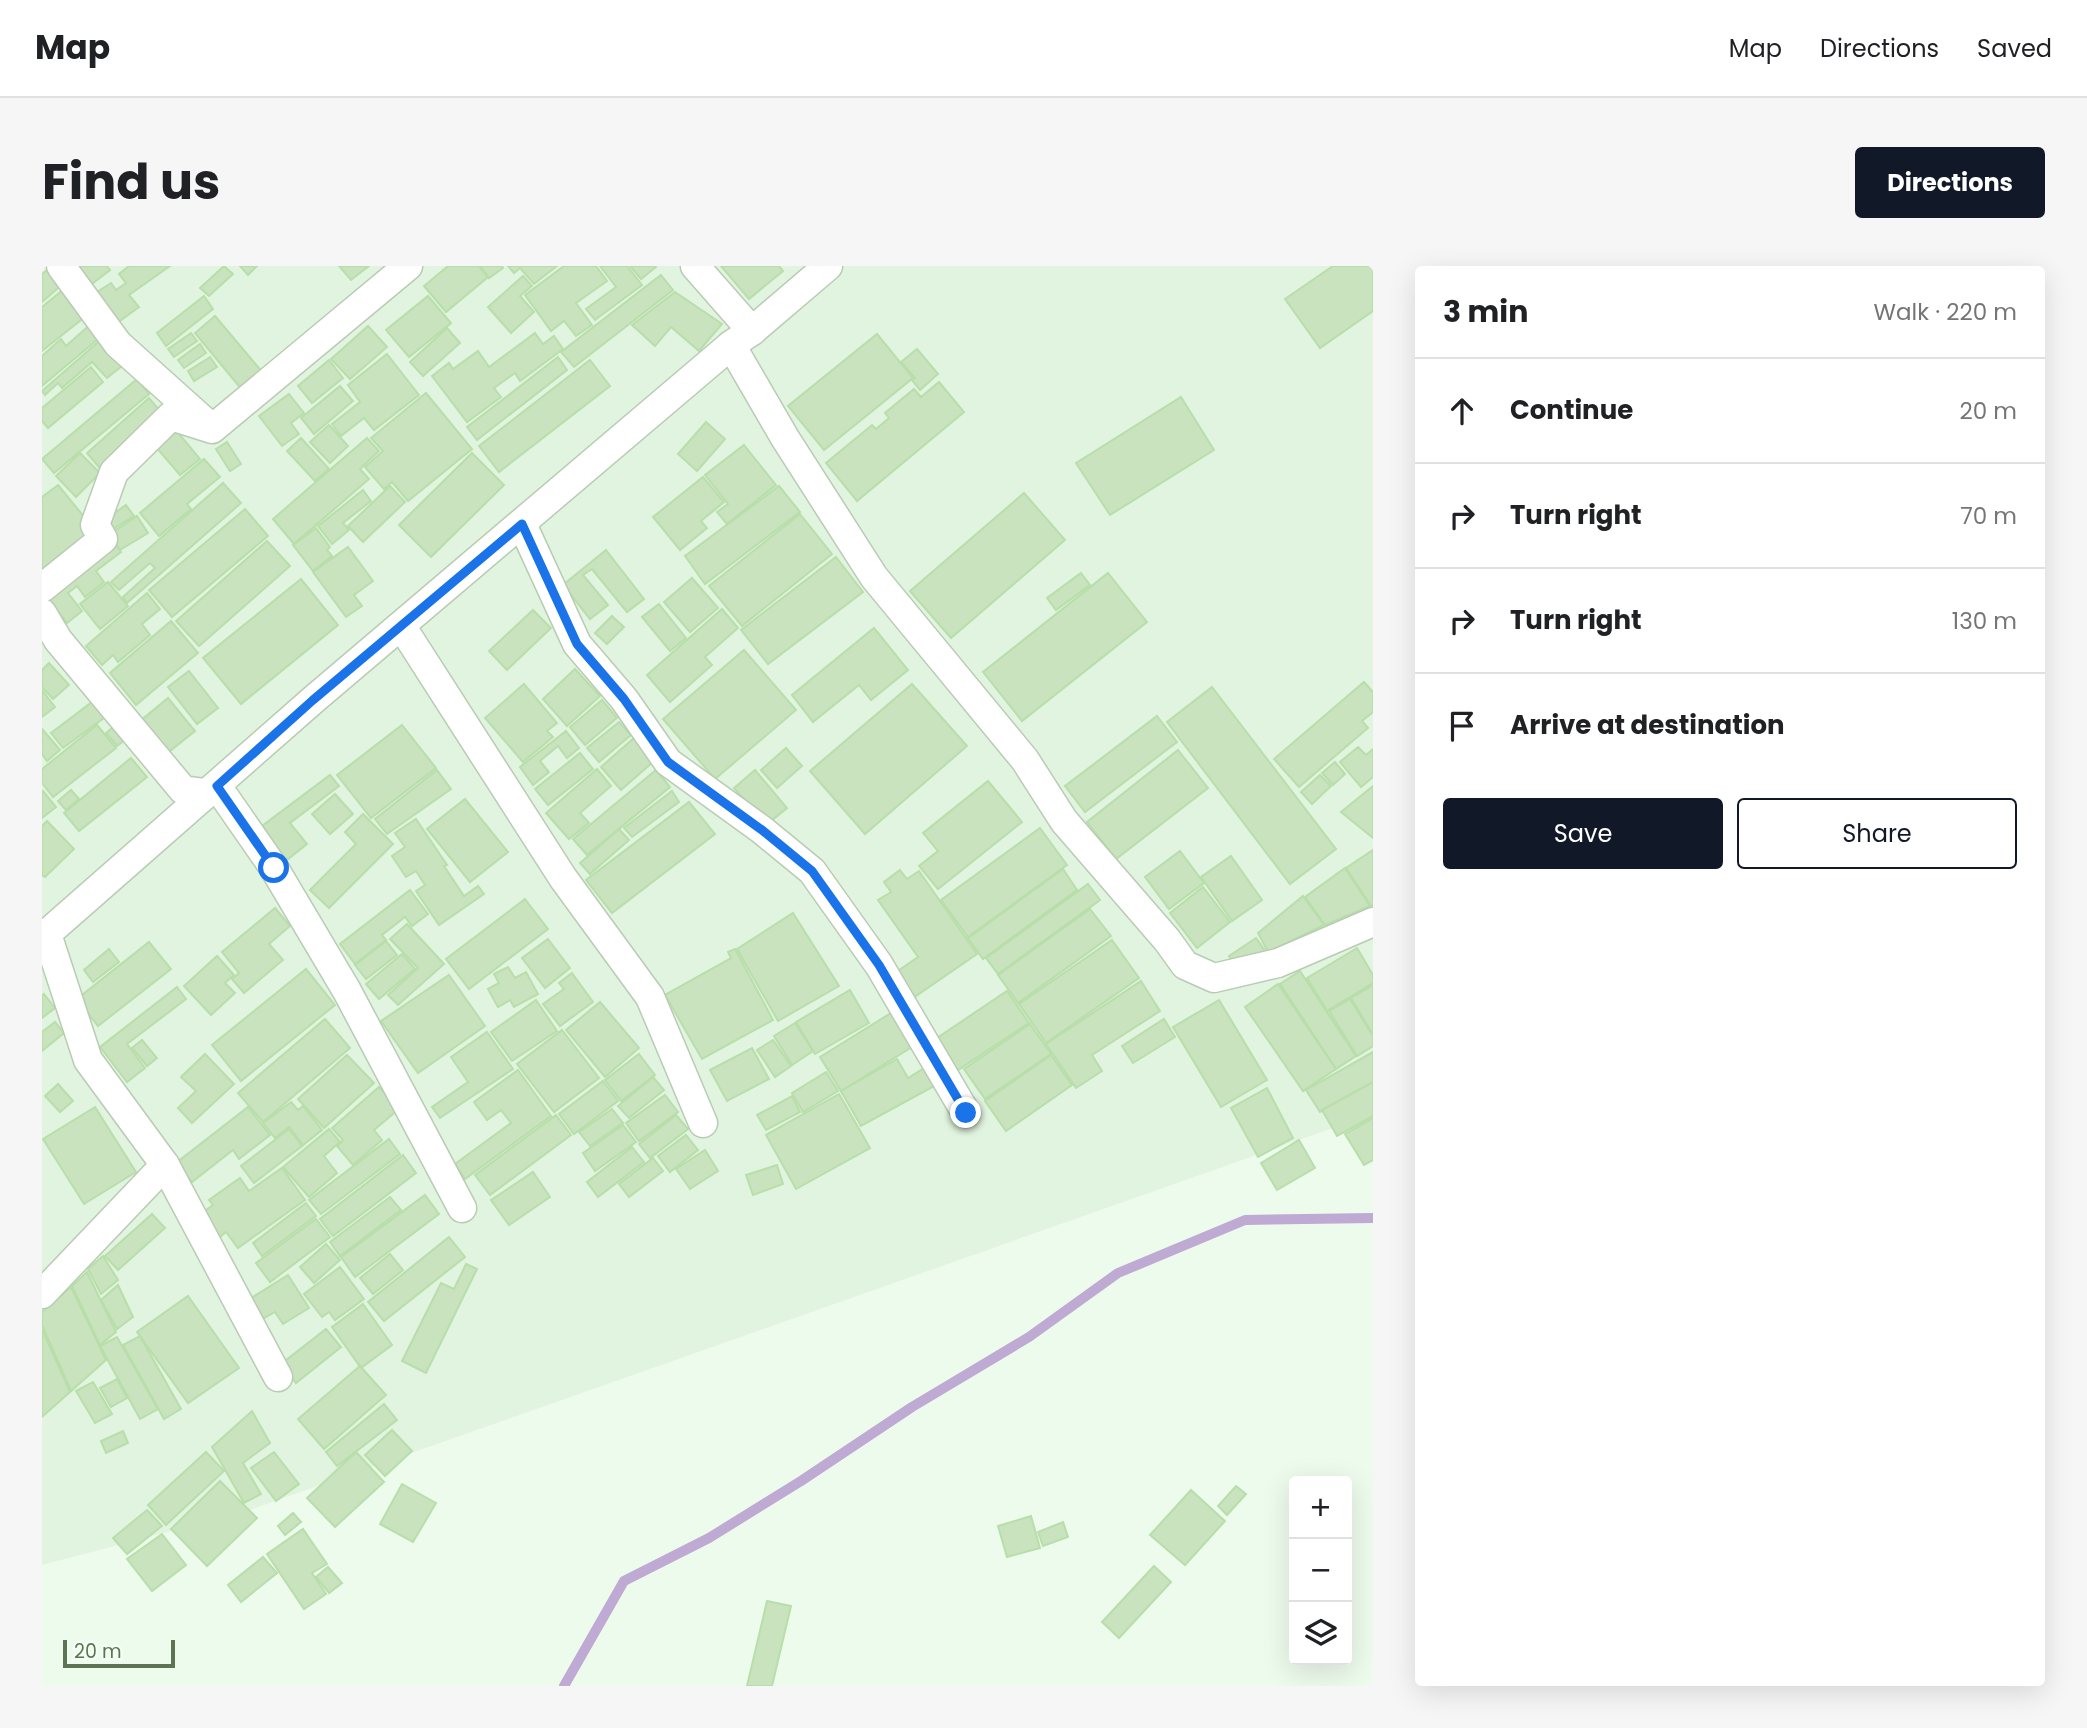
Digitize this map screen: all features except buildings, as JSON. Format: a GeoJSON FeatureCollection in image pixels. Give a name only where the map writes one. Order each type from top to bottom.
{"type":"FeatureCollection","features":[{"type":"Feature","properties":{"kind":"street"},"geometry":{"type":"LineString","coordinates":[[61,266],[118,344],[212,429]]}},
{"type":"Feature","properties":{"kind":"street"},"geometry":{"type":"LineString","coordinates":[[212,429],[408,266]]}},
{"type":"Feature","properties":{"kind":"street"},"geometry":{"type":"LineString","coordinates":[[695,266],[742,338],[785,438],[874,577],[1025,760],[1064,821],[1167,940],[1185,965],[1214,978],[1278,963],[1373,922]]}},
{"type":"Feature","properties":{"kind":"street"},"geometry":{"type":"LineString","coordinates":[[278,1377],[165,1165],[88,1060],[45,936],[313,700],[828,266]]}},
{"type":"Feature","properties":{"kind":"street"},"geometry":{"type":"LineString","coordinates":[[42,588],[103,539],[95,525],[114,472],[171,416],[212,429]]}},
{"type":"Feature","properties":{"kind":"street"},"geometry":{"type":"LineString","coordinates":[[522,524],[577,644],[624,699],[668,762],[762,830],[812,871],[879,965],[966,1113]]}},
{"type":"Feature","properties":{"kind":"street"},"geometry":{"type":"LineString","coordinates":[[42,613],[58,640],[183,790],[211,790]]}},
{"type":"Feature","properties":{"kind":"street"},"geometry":{"type":"LineString","coordinates":[[402,627],[563,878],[650,997],[703,1123]]}},
{"type":"Feature","properties":{"kind":"street"},"geometry":{"type":"LineString","coordinates":[[211,790],[274,868],[347,991],[462,1208]]}},
{"type":"Feature","properties":{"kind":"street"},"geometry":{"type":"LineString","coordinates":[[42,1294],[165,1165]]}},
{"type":"Feature","properties":{"kind":"shaded area"},"geometry":{"type":"Polygon","coordinates":[[[42,266],[1373,266],[1373,1114],[244,1512],[42,1565],[42,266]]]}},
{"type":"Feature","properties":{"kind":"waterway"},"geometry":{"type":"LineString","coordinates":[[564,1686],[624,1581],[709,1538],[801,1481],[912,1407],[1029,1337],[1118,1273],[1245,1220],[1373,1218]]}},
{"type":"Feature","properties":{"kind":"route"},"geometry":{"type":"LineString","coordinates":[[274,868],[217,786],[313,700],[522,524],[577,644],[624,699],[668,762],[762,830],[812,871],[879,965],[966,1113]]}}]}
